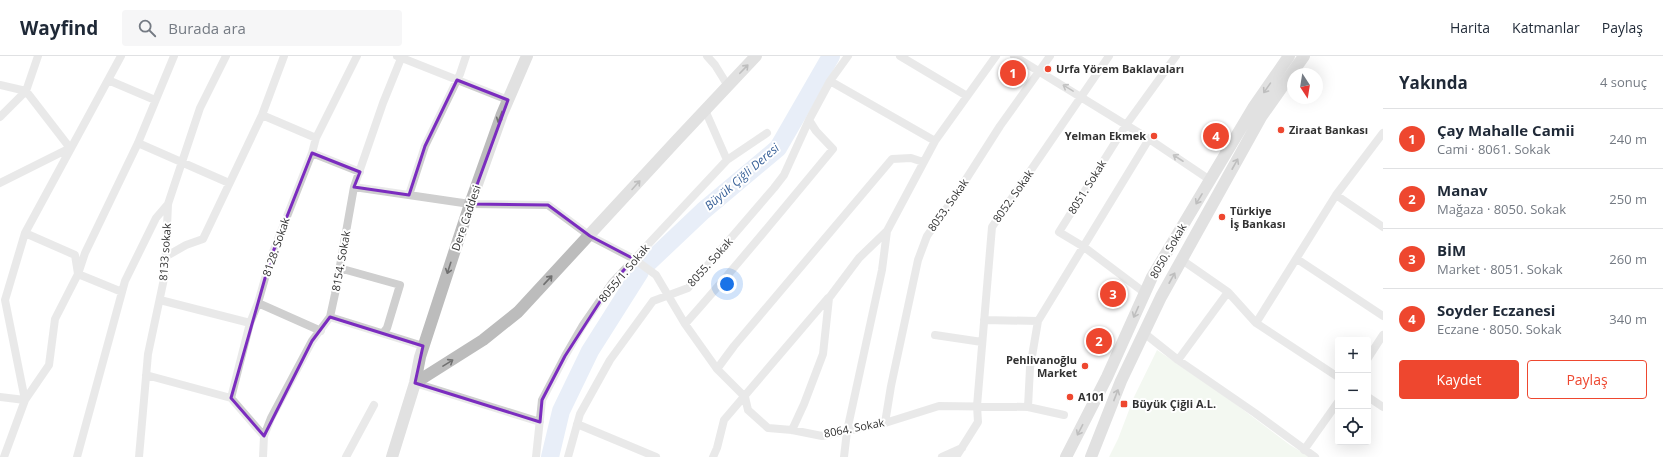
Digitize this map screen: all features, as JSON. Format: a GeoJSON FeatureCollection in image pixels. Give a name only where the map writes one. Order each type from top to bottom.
{"type":"FeatureCollection","features":[{"type":"Feature","properties":{"kind":"street"},"geometry":{"type":"LineString","coordinates":[[0,117],[26,91],[38,56]]}},
{"type":"Feature","properties":{"kind":"street"},"geometry":{"type":"LineString","coordinates":[[26,400],[2,300],[25,233],[121,56]]}},
{"type":"Feature","properties":{"kind":"street"},"geometry":{"type":"LineString","coordinates":[[4,457],[26,400],[49,365],[55,319],[78,274],[85,253],[138,143],[174,56]]}},
{"type":"Feature","properties":{"kind":"street","name":"8133 sokak"},"geometry":{"type":"LineString","coordinates":[[139,457],[148,354],[165,274],[168,204],[200,108],[226,56]]}},
{"type":"Feature","properties":{"kind":"street"},"geometry":{"type":"LineString","coordinates":[[165,257],[186,245],[203,239],[262,115],[284,56]]}},
{"type":"Feature","properties":{"kind":"street","name":"8128. Sokak"},"geometry":{"type":"LineString","coordinates":[[231,398],[250,323],[258,303],[271,257],[312,153],[316,138],[358,56]]}},
{"type":"Feature","properties":{"kind":"street"},"geometry":{"type":"LineString","coordinates":[[400,56],[508,100]]}},
{"type":"Feature","properties":{"kind":"street","name":"8154. Sokak"},"geometry":{"type":"LineString","coordinates":[[263,457],[264,436],[272,418],[312,341],[330,317],[354,187],[400,56]]}},
{"type":"Feature","properties":{"kind":"street"},"geometry":{"type":"LineString","coordinates":[[409,195],[425,146],[457,80],[466,56]]}},
{"type":"Feature","properties":{"kind":"street","name":"Dere Caddesi"},"geometry":{"type":"LineString","coordinates":[[392,457],[415,383],[423,346],[470,204],[502,114],[527,56]]}},
{"type":"Feature","properties":{"kind":"street"},"geometry":{"type":"LineString","coordinates":[[707,56],[715,65],[728,86]]}},
{"type":"Feature","properties":{"kind":"street"},"geometry":{"type":"LineString","coordinates":[[415,383],[483,340],[518,312],[756,56]]}},
{"type":"Feature","properties":{"kind":"street","name":"8055. Sokak"},"geometry":{"type":"LineString","coordinates":[[568,457],[580,414],[610,360],[653,300],[688,288],[774,188],[784,175],[809,120],[830,81],[848,56]]}},
{"type":"Feature","properties":{"kind":"street"},"geometry":{"type":"LineString","coordinates":[[900,56],[967,96]]}},
{"type":"Feature","properties":{"kind":"street"},"geometry":{"type":"LineString","coordinates":[[713,457],[717,448],[724,420],[829,298],[859,258],[887,231],[935,141],[996,56]]}},
{"type":"Feature","properties":{"kind":"street"},"geometry":{"type":"LineString","coordinates":[[1014,56],[1149,139],[1210,180]]}},
{"type":"Feature","properties":{"kind":"street","name":"8053. Sokak"},"geometry":{"type":"LineString","coordinates":[[885,423],[891,386],[918,260],[927,236],[956,195],[1000,126],[1050,56]]}},
{"type":"Feature","properties":{"kind":"street","name":"8052. Sokak"},"geometry":{"type":"LineString","coordinates":[[956,457],[978,422],[977,406],[992,227],[1109,56]]}},
{"type":"Feature","properties":{"kind":"street","name":"8051. Sokak"},"geometry":{"type":"LineString","coordinates":[[1145,293],[1084,247],[1059,232],[1126,125],[1176,56]]}},
{"type":"Feature","properties":{"kind":"street","name":"8050. Sokak"},"geometry":{"type":"LineString","coordinates":[[1066,457],[1107,377],[1152,277],[1253,108],[1289,56]]}},
{"type":"Feature","properties":{"kind":"street","name":"8050. Sokak"},"geometry":{"type":"LineString","coordinates":[[1091,457],[1121,381],[1161,297],[1261,116],[1304,56]]}},
{"type":"Feature","properties":{"kind":"street"},"geometry":{"type":"LineString","coordinates":[[108,80],[156,100]]}},
{"type":"Feature","properties":{"kind":"street"},"geometry":{"type":"LineString","coordinates":[[830,81],[935,141]]}},
{"type":"Feature","properties":{"kind":"street"},"geometry":{"type":"LineString","coordinates":[[0,85],[26,91],[70,148]]}},
{"type":"Feature","properties":{"kind":"street"},"geometry":{"type":"LineString","coordinates":[[705,110],[727,160]]}},
{"type":"Feature","properties":{"kind":"street"},"geometry":{"type":"LineString","coordinates":[[262,115],[316,138]]}},
{"type":"Feature","properties":{"kind":"street"},"geometry":{"type":"LineString","coordinates":[[685,324],[733,270],[757,239],[833,149],[816,131],[809,120]]}},
{"type":"Feature","properties":{"kind":"street","name":"8055/1. Sokak"},"geometry":{"type":"LineString","coordinates":[[536,457],[542,400],[583,325],[612,283],[727,160],[767,133]]}},
{"type":"Feature","properties":{"kind":"street"},"geometry":{"type":"LineString","coordinates":[[1256,323],[1336,195],[1382,137]]}},
{"type":"Feature","properties":{"kind":"street"},"geometry":{"type":"LineString","coordinates":[[1028,407],[1030,368],[1038,321],[1149,139]]}},
{"type":"Feature","properties":{"kind":"street"},"geometry":{"type":"LineString","coordinates":[[138,143],[230,183]]}},
{"type":"Feature","properties":{"kind":"street"},"geometry":{"type":"LineString","coordinates":[[0,183],[70,148]]}},
{"type":"Feature","properties":{"kind":"street"},"geometry":{"type":"LineString","coordinates":[[312,153],[360,172]]}},
{"type":"Feature","properties":{"kind":"street"},"geometry":{"type":"LineString","coordinates":[[717,369],[734,346],[892,159],[911,158],[923,162]]}},
{"type":"Feature","properties":{"kind":"street","name":"8064. Sokak"},"geometry":{"type":"LineString","coordinates":[[354,187],[470,204],[548,205],[590,236],[635,260],[656,275],[685,324],[717,369],[745,397],[748,410],[768,428],[792,430],[822,436],[885,423],[939,406],[1028,407],[1064,415]]}},
{"type":"Feature","properties":{"kind":"street"},"geometry":{"type":"LineString","coordinates":[[1336,195],[1383,227]]}},
{"type":"Feature","properties":{"kind":"street"},"geometry":{"type":"LineString","coordinates":[[77,457],[125,281],[148,231],[156,218],[168,204]]}},
{"type":"Feature","properties":{"kind":"street"},"geometry":{"type":"LineString","coordinates":[[844,457],[847,431],[882,270],[887,231]]}},
{"type":"Feature","properties":{"kind":"street"},"geometry":{"type":"LineString","coordinates":[[25,233],[75,255],[78,274]]}},
{"type":"Feature","properties":{"kind":"street"},"geometry":{"type":"LineString","coordinates":[[1297,259],[1383,316]]}},
{"type":"Feature","properties":{"kind":"street"},"geometry":{"type":"LineString","coordinates":[[1182,260],[1228,292],[1256,323],[1335,375]]}},
{"type":"Feature","properties":{"kind":"street"},"geometry":{"type":"LineString","coordinates":[[340,268],[400,285],[387,328],[383,333]]}},
{"type":"Feature","properties":{"kind":"street"},"geometry":{"type":"LineString","coordinates":[[78,274],[122,292]]}},
{"type":"Feature","properties":{"kind":"street"},"geometry":{"type":"LineString","coordinates":[[1178,360],[1228,292]]}},
{"type":"Feature","properties":{"kind":"street"},"geometry":{"type":"LineString","coordinates":[[792,430],[804,404],[822,354],[829,298]]}},
{"type":"Feature","properties":{"kind":"street"},"geometry":{"type":"LineString","coordinates":[[160,300],[250,323]]}},
{"type":"Feature","properties":{"kind":"street"},"geometry":{"type":"LineString","coordinates":[[258,303],[321,331]]}},
{"type":"Feature","properties":{"kind":"street"},"geometry":{"type":"LineString","coordinates":[[330,317],[423,346]]}},
{"type":"Feature","properties":{"kind":"street"},"geometry":{"type":"LineString","coordinates":[[984,320],[1038,321]]}},
{"type":"Feature","properties":{"kind":"street"},"geometry":{"type":"LineString","coordinates":[[1144,333],[1178,360],[1255,412],[1315,457]]}},
{"type":"Feature","properties":{"kind":"street"},"geometry":{"type":"LineString","coordinates":[[935,335],[982,342]]}},
{"type":"Feature","properties":{"kind":"street"},"geometry":{"type":"LineString","coordinates":[[1371,353],[1383,335]]}},
{"type":"Feature","properties":{"kind":"street"},"geometry":{"type":"LineString","coordinates":[[146,375],[231,398],[264,436]]}},
{"type":"Feature","properties":{"kind":"street"},"geometry":{"type":"LineString","coordinates":[[415,383],[540,422]]}},
{"type":"Feature","properties":{"kind":"street"},"geometry":{"type":"LineString","coordinates":[[0,397],[26,400]]}},
{"type":"Feature","properties":{"kind":"street"},"geometry":{"type":"LineString","coordinates":[[1371,399],[1383,407]]}},
{"type":"Feature","properties":{"kind":"street"},"geometry":{"type":"LineString","coordinates":[[346,457],[374,405]]}},
{"type":"Feature","properties":{"kind":"street"},"geometry":{"type":"LineString","coordinates":[[1304,450],[1335,406]]}},
{"type":"Feature","properties":{"kind":"street"},"geometry":{"type":"LineString","coordinates":[[577,424],[656,457]]}},
{"type":"Feature","properties":{"kind":"street"},"geometry":{"type":"LineString","coordinates":[[942,457],[962,448]]}},
{"type":"Feature","properties":{"kind":"highlighted area"},"geometry":{"type":"Polygon","coordinates":[[[457,80],[508,100],[470,204],[548,205],[590,236],[634,259],[612,283],[565,356],[542,400],[540,422],[415,383],[423,346],[330,317],[312,341],[264,436],[231,398],[271,257],[312,153],[360,172],[354,187],[409,195],[425,146],[457,80]]]}},
{"type":"Feature","properties":{"kind":"green space"},"geometry":{"type":"Polygon","coordinates":[[[1157,350],[1225,396],[1290,445],[1310,457],[1109,457],[1118,439],[1134,397],[1157,350]]]}},
{"type":"Feature","properties":{"kind":"waterway","name":"Büyük Çiğli Deresi"},"geometry":{"type":"LineString","coordinates":[[647,264],[703,211],[778,148],[831,56]]}},
{"type":"Feature","properties":{"kind":"waterway","name":"Büyük Çiğli Deresi"},"geometry":{"type":"LineString","coordinates":[[550,457],[561,411],[590,351],[640,272]]}},
{"type":"Feature","properties":{"kind":"place","name":"Urfa Yörem Baklavaları"},"geometry":{"type":"Point","coordinates":[1048,69]}},
{"type":"Feature","properties":{"kind":"place","name":"Çay Mahalle Camii"},"geometry":{"type":"Point","coordinates":[1013,73]}},
{"type":"Feature","properties":{"kind":"place","name":"Ziraat Bankası"},"geometry":{"type":"Point","coordinates":[1281,130]}},
{"type":"Feature","properties":{"kind":"place","name":"Yelman Ekmek"},"geometry":{"type":"Point","coordinates":[1154,136]}},
{"type":"Feature","properties":{"kind":"place","name":"Soyder Eczanesi"},"geometry":{"type":"Point","coordinates":[1216,136]}},
{"type":"Feature","properties":{"kind":"place","name":"Türkiye İş Bankası"},"geometry":{"type":"Point","coordinates":[1222,217]}},
{"type":"Feature","properties":{"kind":"place","name":"BİM"},"geometry":{"type":"Point","coordinates":[1113,294]}},
{"type":"Feature","properties":{"kind":"place","name":"Manav"},"geometry":{"type":"Point","coordinates":[1099,341]}},
{"type":"Feature","properties":{"kind":"place","name":"Pehlivanoğlu Market"},"geometry":{"type":"Point","coordinates":[1085,366]}},
{"type":"Feature","properties":{"kind":"place","name":"A101"},"geometry":{"type":"Point","coordinates":[1070,397]}},
{"type":"Feature","properties":{"kind":"place","name":"Büyük Çiğli A.L."},"geometry":{"type":"Point","coordinates":[1124,404]}}]}
